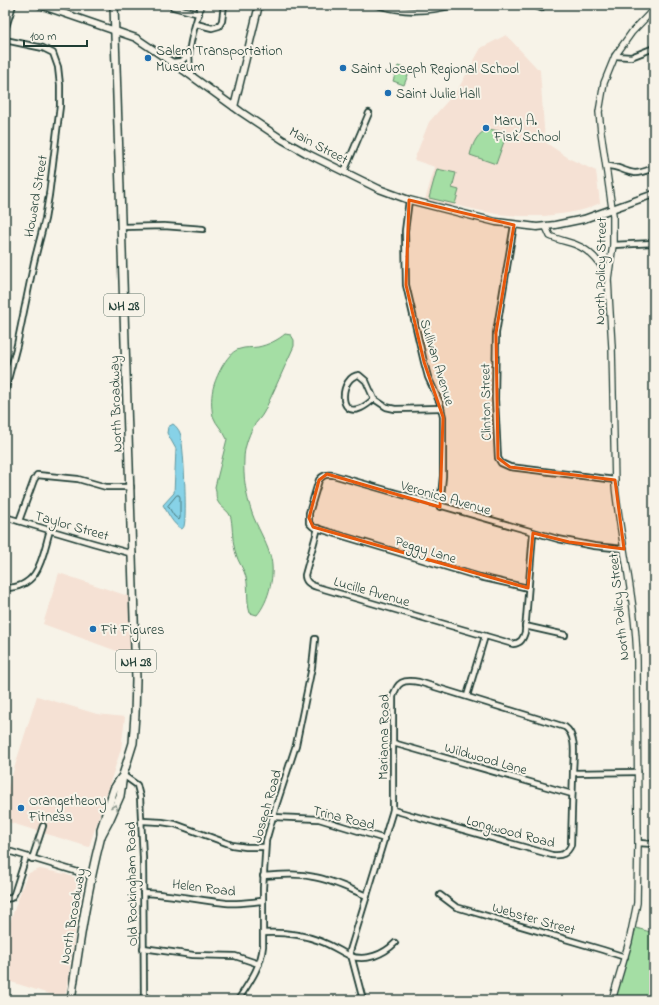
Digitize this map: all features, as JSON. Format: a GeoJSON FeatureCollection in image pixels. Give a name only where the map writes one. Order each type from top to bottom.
{"type":"FeatureCollection","features":[{"type":"Feature","properties":{"kind":"main road","name":"Main Street"},"geometry":{"type":"LineString","coordinates":[[40,5],[116,31],[142,42],[283,140],[379,189],[409,200],[463,214],[528,227],[546,226],[584,219],[654,194]]}},
{"type":"Feature","properties":{"kind":"main road","name":"NH 28"},"geometry":{"type":"LineString","coordinates":[[114,5],[116,31]]}},
{"type":"Feature","properties":{"kind":"main road"},"geometry":{"type":"LineString","coordinates":[[234,107],[259,5]]}},
{"type":"Feature","properties":{"kind":"main road","name":"North Broadway"},"geometry":{"type":"LineString","coordinates":[[71,1000],[83,918],[91,876],[101,836],[109,822],[120,796],[123,775],[132,743],[135,714],[136,658],[116,31]]}},
{"type":"Feature","properties":{"kind":"street"},"geometry":{"type":"LineString","coordinates":[[5,30],[13,5]]}},
{"type":"Feature","properties":{"kind":"street"},"geometry":{"type":"LineString","coordinates":[[193,77],[189,63],[189,54],[201,5]]}},
{"type":"Feature","properties":{"kind":"street"},"geometry":{"type":"LineString","coordinates":[[196,24],[212,28],[219,26],[222,21],[224,5]]}},
{"type":"Feature","properties":{"kind":"street"},"geometry":{"type":"LineString","coordinates":[[377,5],[394,10],[418,12],[454,5]]}},
{"type":"Feature","properties":{"kind":"street"},"geometry":{"type":"LineString","coordinates":[[533,5],[541,8]]}},
{"type":"Feature","properties":{"kind":"street"},"geometry":{"type":"LineString","coordinates":[[173,7],[199,14]]}},
{"type":"Feature","properties":{"kind":"street","name":"North Policy Street"},"geometry":{"type":"LineString","coordinates":[[612,1000],[629,942],[637,903],[638,772],[636,632],[617,506],[615,480],[608,279],[613,245],[612,209],[600,123],[600,103],[604,83],[615,56],[632,32],[654,9]]}},
{"type":"Feature","properties":{"kind":"street","name":"Howard Street"},"geometry":{"type":"LineString","coordinates":[[5,40],[43,48],[53,53],[58,67],[60,93],[59,117],[47,210],[6,379],[5,390]]}},
{"type":"Feature","properties":{"kind":"street"},"geometry":{"type":"LineString","coordinates":[[615,56],[631,57],[654,48]]}},
{"type":"Feature","properties":{"kind":"street"},"geometry":{"type":"LineString","coordinates":[[172,62],[182,60],[189,54]]}},
{"type":"Feature","properties":{"kind":"street"},"geometry":{"type":"LineString","coordinates":[[344,172],[368,113]]}},
{"type":"Feature","properties":{"kind":"street"},"geometry":{"type":"LineString","coordinates":[[606,166],[614,166],[633,173],[654,168]]}},
{"type":"Feature","properties":{"kind":"street","name":"Sullivan Avenue"},"geometry":{"type":"LineString","coordinates":[[409,200],[405,231],[406,285],[428,377],[441,408],[443,417],[443,476],[440,507]]}},
{"type":"Feature","properties":{"kind":"street","name":"Clinton Street"},"geometry":{"type":"LineString","coordinates":[[514,225],[496,333],[496,414],[498,458],[501,463],[510,467],[615,480]]}},
{"type":"Feature","properties":{"kind":"street"},"geometry":{"type":"LineString","coordinates":[[122,228],[160,226],[203,229]]}},
{"type":"Feature","properties":{"kind":"street"},"geometry":{"type":"LineString","coordinates":[[546,226],[550,236],[575,244],[589,252],[599,262],[608,279]]}},
{"type":"Feature","properties":{"kind":"street"},"geometry":{"type":"LineString","coordinates":[[613,245],[654,243]]}},
{"type":"Feature","properties":{"kind":"street"},"geometry":{"type":"LineString","coordinates":[[374,399],[358,410],[346,406],[344,403],[344,391],[354,375],[359,375],[366,381],[374,399],[382,406],[392,409],[441,408]]}},
{"type":"Feature","properties":{"kind":"street","name":"Veronica Avenue"},"geometry":{"type":"LineString","coordinates":[[318,528],[313,527],[310,523],[309,513],[319,480],[322,476],[327,474],[533,533],[569,542],[624,549]]}},
{"type":"Feature","properties":{"kind":"street"},"geometry":{"type":"LineString","coordinates":[[19,521],[36,475],[78,479],[106,487],[131,487]]}},
{"type":"Feature","properties":{"kind":"street","name":"Taylor Street"},"geometry":{"type":"LineString","coordinates":[[5,517],[133,554]]}},
{"type":"Feature","properties":{"kind":"street","name":"Peggy Lane"},"geometry":{"type":"LineString","coordinates":[[318,528],[480,577],[528,588]]}},
{"type":"Feature","properties":{"kind":"street","name":"Lucille Avenue"},"geometry":{"type":"LineString","coordinates":[[318,528],[305,575],[308,583],[317,587],[509,643],[516,643],[522,640],[525,626],[533,533]]}},
{"type":"Feature","properties":{"kind":"street"},"geometry":{"type":"LineString","coordinates":[[5,588],[20,586],[35,576],[50,530]]}},
{"type":"Feature","properties":{"kind":"street"},"geometry":{"type":"LineString","coordinates":[[525,626],[565,635]]}},
{"type":"Feature","properties":{"kind":"street"},"geometry":{"type":"LineString","coordinates":[[467,696],[485,636]]}},
{"type":"Feature","properties":{"kind":"street","name":"Joseph Road"},"geometry":{"type":"LineString","coordinates":[[238,1000],[259,964],[262,952],[265,847],[272,817],[296,745],[312,667],[315,639]]}},
{"type":"Feature","properties":{"kind":"street","name":"Marianna Road"},"geometry":{"type":"LineString","coordinates":[[363,1000],[350,956],[351,946],[394,810],[393,697],[396,687],[404,682],[414,681],[565,727],[569,730],[573,739],[573,773]]}},
{"type":"Feature","properties":{"kind":"street","name":"Wildwood Lane"},"geometry":{"type":"LineString","coordinates":[[393,743],[572,794]]}},
{"type":"Feature","properties":{"kind":"street"},"geometry":{"type":"LineString","coordinates":[[573,773],[638,772]]}},
{"type":"Feature","properties":{"kind":"street","name":"Longwood Road"},"geometry":{"type":"LineString","coordinates":[[394,810],[552,855],[562,855],[566,853],[571,844],[573,773]]}},
{"type":"Feature","properties":{"kind":"street","name":"Old Rockingham Road"},"geometry":{"type":"LineString","coordinates":[[123,775],[134,781],[139,788],[142,821],[144,998]]}},
{"type":"Feature","properties":{"kind":"street","name":"Trina Road"},"geometry":{"type":"LineString","coordinates":[[272,817],[319,819],[385,840]]}},
{"type":"Feature","properties":{"kind":"street"},"geometry":{"type":"LineString","coordinates":[[142,821],[175,824],[232,845],[265,847]]}},
{"type":"Feature","properties":{"kind":"street"},"geometry":{"type":"LineString","coordinates":[[32,858],[43,826]]}},
{"type":"Feature","properties":{"kind":"street"},"geometry":{"type":"LineString","coordinates":[[638,843],[654,844]]}},
{"type":"Feature","properties":{"kind":"street"},"geometry":{"type":"LineString","coordinates":[[5,850],[91,876]]}},
{"type":"Feature","properties":{"kind":"street"},"geometry":{"type":"LineString","coordinates":[[5,899],[11,898],[14,894],[26,857]]}},
{"type":"Feature","properties":{"kind":"street"},"geometry":{"type":"LineString","coordinates":[[263,876],[312,876],[322,878],[367,896]]}},
{"type":"Feature","properties":{"kind":"street","name":"Helen Road"},"geometry":{"type":"LineString","coordinates":[[143,892],[169,894],[226,903],[263,901]]}},
{"type":"Feature","properties":{"kind":"street","name":"Webster Street"},"geometry":{"type":"LineString","coordinates":[[440,895],[456,907],[625,957]]}},
{"type":"Feature","properties":{"kind":"street"},"geometry":{"type":"LineString","coordinates":[[263,933],[276,932],[306,936],[350,956],[361,958],[371,957],[383,953],[395,943]]}},
{"type":"Feature","properties":{"kind":"street"},"geometry":{"type":"LineString","coordinates":[[143,948],[193,955],[235,956],[259,964]]}},
{"type":"Feature","properties":{"kind":"street"},"geometry":{"type":"LineString","coordinates":[[144,998],[154,1000]]}},
{"type":"Feature","properties":{"kind":"highlighted area"},"geometry":{"type":"Polygon","coordinates":[[[409,200],[514,225],[496,333],[498,458],[510,467],[615,480],[624,549],[569,542],[533,533],[528,588],[313,527],[309,518],[319,480],[327,474],[440,507],[443,417],[424,362],[406,285],[409,200]]]}},
{"type":"Feature","properties":{"kind":"shaded area","name":"Mary A. Fisk School"},"geometry":{"type":"Polygon","coordinates":[[[506,35],[540,70],[545,142],[570,159],[596,171],[600,203],[586,209],[568,213],[544,216],[520,216],[496,214],[454,205],[453,207],[425,200],[435,167],[414,160],[429,122],[458,89],[481,48],[506,35]]]}},
{"type":"Feature","properties":{"kind":"shaded area"},"geometry":{"type":"Polygon","coordinates":[[[59,573],[134,598],[136,658],[43,624],[59,573]]]}},
{"type":"Feature","properties":{"kind":"shaded area"},"geometry":{"type":"Polygon","coordinates":[[[37,696],[97,714],[125,717],[121,749],[89,847],[5,821],[5,797],[37,696]]]}},
{"type":"Feature","properties":{"kind":"shaded area"},"geometry":{"type":"Polygon","coordinates":[[[40,869],[65,874],[83,881],[65,999],[5,980],[5,936],[24,882],[29,873],[40,869]]]}},
{"type":"Feature","properties":{"kind":"green space"},"geometry":{"type":"Polygon","coordinates":[[[398,66],[410,70],[404,85],[393,81],[398,66]]]}},
{"type":"Feature","properties":{"kind":"green space"},"geometry":{"type":"Polygon","coordinates":[[[489,129],[507,133],[496,164],[470,155],[476,139],[481,133],[489,129]]]}},
{"type":"Feature","properties":{"kind":"green space"},"geometry":{"type":"Polygon","coordinates":[[[437,169],[456,173],[452,188],[459,190],[455,204],[429,198],[437,169]]]}},
{"type":"Feature","properties":{"kind":"green space"},"geometry":{"type":"Polygon","coordinates":[[[285,334],[291,335],[294,340],[294,346],[264,412],[251,431],[244,455],[245,486],[248,500],[272,562],[272,578],[268,595],[257,615],[250,613],[246,577],[235,550],[231,518],[229,513],[219,504],[217,500],[215,487],[227,439],[213,416],[212,396],[218,375],[231,354],[242,348],[265,345],[285,334]]]}},
{"type":"Feature","properties":{"kind":"green space"},"geometry":{"type":"Polygon","coordinates":[[[636,928],[654,933],[654,1000],[615,1000],[636,928]]]}},
{"type":"Feature","properties":{"kind":"water"},"geometry":{"type":"Polygon","coordinates":[[[173,424],[180,433],[183,450],[185,520],[182,529],[173,522],[163,505],[174,493],[176,449],[167,433],[168,427],[173,424]]]}},
{"type":"Feature","properties":{"kind":"place","name":"Salem Transportation Museum"},"geometry":{"type":"Point","coordinates":[148,58]}},
{"type":"Feature","properties":{"kind":"place","name":"Saint Joseph Regional School"},"geometry":{"type":"Point","coordinates":[343,68]}},
{"type":"Feature","properties":{"kind":"place","name":"Saint Julie Hall"},"geometry":{"type":"Point","coordinates":[388,93]}},
{"type":"Feature","properties":{"kind":"place","name":"Mary A. Fisk School"},"geometry":{"type":"Point","coordinates":[486,128]}},
{"type":"Feature","properties":{"kind":"place","name":"Fit Figures"},"geometry":{"type":"Point","coordinates":[93,629]}},
{"type":"Feature","properties":{"kind":"place","name":"Orangetheory Fitness"},"geometry":{"type":"Point","coordinates":[21,808]}}]}
